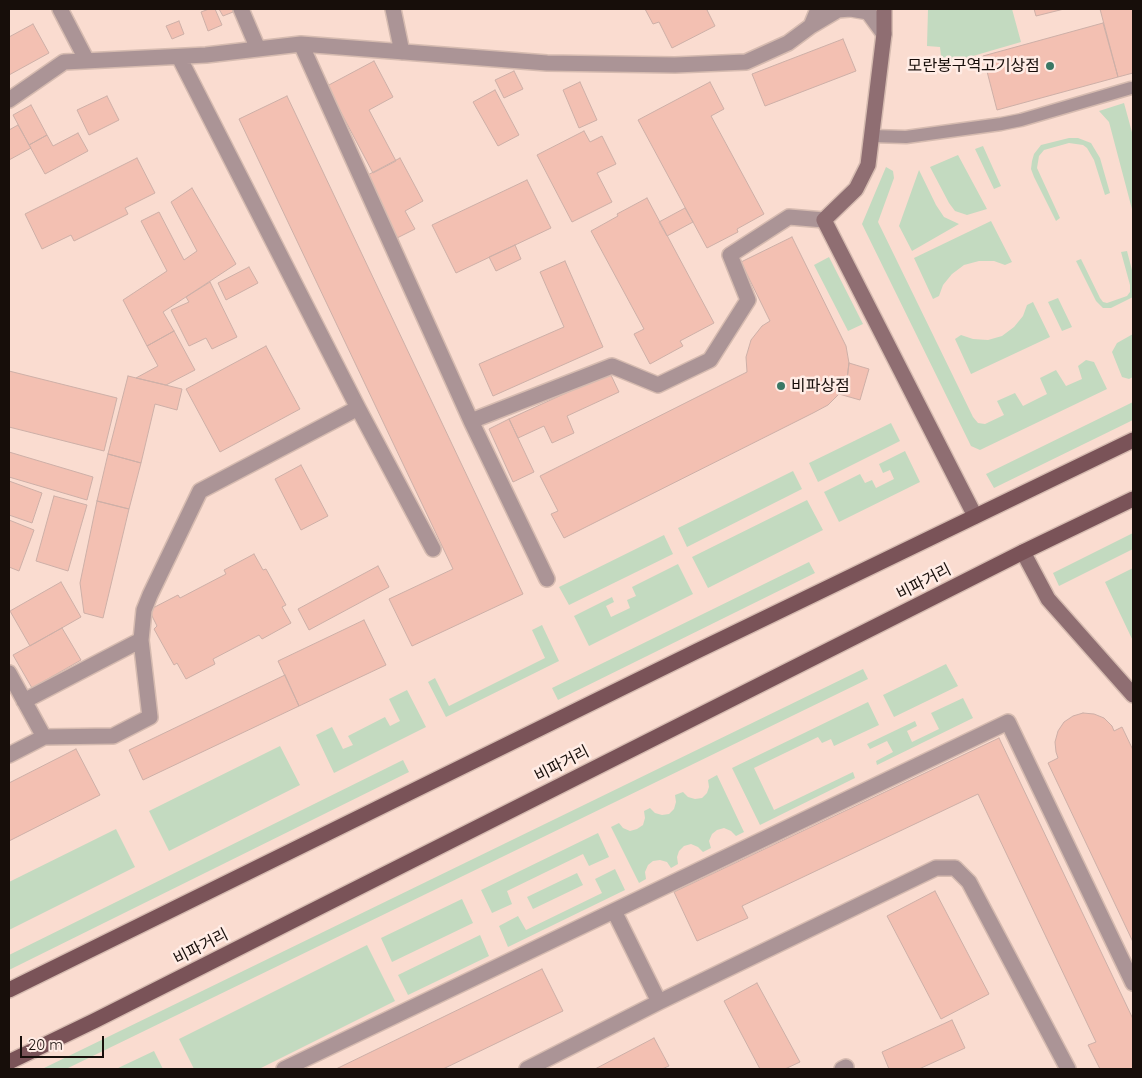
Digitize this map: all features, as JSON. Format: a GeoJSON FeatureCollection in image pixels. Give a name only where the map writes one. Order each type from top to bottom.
{"type":"FeatureCollection","features":[{"type":"Feature","properties":{"kind":"main road"},"geometry":{"type":"LineString","coordinates":[[9,990],[688,656],[1133,440]]}},
{"type":"Feature","properties":{"kind":"main road","name":"비파거리"},"geometry":{"type":"LineString","coordinates":[[9,1062],[94,1021],[667,730],[1133,499]]}},
{"type":"Feature","properties":{"kind":"street"},"geometry":{"type":"LineString","coordinates":[[60,9],[87,61]]}},
{"type":"Feature","properties":{"kind":"street"},"geometry":{"type":"LineString","coordinates":[[240,9],[258,49]]}},
{"type":"Feature","properties":{"kind":"street"},"geometry":{"type":"LineString","coordinates":[[393,9],[402,52]]}},
{"type":"Feature","properties":{"kind":"street"},"geometry":{"type":"LineString","coordinates":[[810,26],[818,9]]}},
{"type":"Feature","properties":{"kind":"street"},"geometry":{"type":"LineString","coordinates":[[9,100],[64,62],[179,57],[301,44],[547,63],[675,65],[746,62],[788,44],[810,26],[845,9],[866,10],[884,34]]}},
{"type":"Feature","properties":{"kind":"street"},"geometry":{"type":"LineString","coordinates":[[824,220],[856,189],[868,165],[884,34],[884,9]]}},
{"type":"Feature","properties":{"kind":"street"},"geometry":{"type":"LineString","coordinates":[[301,44],[471,422],[547,579]]}},
{"type":"Feature","properties":{"kind":"street"},"geometry":{"type":"LineString","coordinates":[[179,57],[358,408],[433,549]]}},
{"type":"Feature","properties":{"kind":"street"},"geometry":{"type":"LineString","coordinates":[[471,422],[612,366],[658,385],[710,360],[748,300],[730,255],[789,216],[824,220]]}},
{"type":"Feature","properties":{"kind":"street"},"geometry":{"type":"LineString","coordinates":[[824,220],[975,516]]}},
{"type":"Feature","properties":{"kind":"street"},"geometry":{"type":"LineString","coordinates":[[9,755],[44,737],[113,736],[150,717],[141,640],[144,610],[200,491],[358,408]]}},
{"type":"Feature","properties":{"kind":"street"},"geometry":{"type":"LineString","coordinates":[[1023,552],[1048,599],[1133,695]]}},
{"type":"Feature","properties":{"kind":"street"},"geometry":{"type":"LineString","coordinates":[[24,701],[141,640]]}},
{"type":"Feature","properties":{"kind":"street"},"geometry":{"type":"LineString","coordinates":[[9,673],[44,737]]}},
{"type":"Feature","properties":{"kind":"street"},"geometry":{"type":"LineString","coordinates":[[284,1069],[1008,722],[1133,983]]}},
{"type":"Feature","properties":{"kind":"street"},"geometry":{"type":"LineString","coordinates":[[527,1069],[543,1066],[659,1002],[936,868],[955,868],[969,882],[1068,1069]]}},
{"type":"Feature","properties":{"kind":"street"},"geometry":{"type":"LineString","coordinates":[[614,911],[659,1002]]}},
{"type":"Feature","properties":{"kind":"lane"},"geometry":{"type":"LineString","coordinates":[[872,136],[906,137],[1002,124],[1131,88]]}},
{"type":"Feature","properties":{"kind":"green space"},"geometry":{"type":"Polygon","coordinates":[[[928,9],[1012,9],[1021,42],[942,65],[940,47],[927,46],[928,9]]]}},
{"type":"Feature","properties":{"kind":"green space"},"geometry":{"type":"Polygon","coordinates":[[[1124,103],[1133,136],[1133,213],[1109,122],[1099,111],[1124,103]]]}},
{"type":"Feature","properties":{"kind":"green space"},"geometry":{"type":"Polygon","coordinates":[[[1069,138],[1078,138],[1091,143],[1100,158],[1110,193],[1105,195],[1094,160],[1083,145],[1069,143],[1044,150],[1039,156],[1037,168],[1060,218],[1056,221],[1034,177],[1031,169],[1032,161],[1034,154],[1041,145],[1069,138]]]}},
{"type":"Feature","properties":{"kind":"green space"},"geometry":{"type":"Polygon","coordinates":[[[983,146],[1001,186],[994,189],[975,149],[983,146]]]}},
{"type":"Feature","properties":{"kind":"green space"},"geometry":{"type":"Polygon","coordinates":[[[958,155],[987,209],[967,215],[955,211],[949,203],[930,167],[958,155]]]}},
{"type":"Feature","properties":{"kind":"green space"},"geometry":{"type":"Polygon","coordinates":[[[886,167],[893,171],[894,178],[878,222],[973,417],[978,423],[985,424],[1004,415],[997,401],[1015,393],[1023,406],[1047,394],[1040,378],[1056,370],[1066,386],[1082,379],[1078,366],[1086,360],[1094,362],[1107,389],[980,450],[971,446],[862,224],[886,167]]]}},
{"type":"Feature","properties":{"kind":"green space"},"geometry":{"type":"Polygon","coordinates":[[[919,170],[944,217],[959,224],[912,251],[899,226],[919,170]]]}},
{"type":"Feature","properties":{"kind":"green space"},"geometry":{"type":"Polygon","coordinates":[[[991,221],[1012,262],[1005,265],[994,261],[979,261],[964,265],[952,274],[943,285],[939,296],[933,299],[914,258],[991,221]]]}},
{"type":"Feature","properties":{"kind":"green space"},"geometry":{"type":"Polygon","coordinates":[[[1127,251],[1133,274],[1133,297],[1111,308],[1103,308],[1096,301],[1076,261],[1081,259],[1100,298],[1103,302],[1107,303],[1127,296],[1130,292],[1130,285],[1121,252],[1127,251]]]}},
{"type":"Feature","properties":{"kind":"green space"},"geometry":{"type":"Polygon","coordinates":[[[829,257],[863,324],[848,331],[814,265],[829,257]]]}},
{"type":"Feature","properties":{"kind":"green space"},"geometry":{"type":"Polygon","coordinates":[[[1058,298],[1072,327],[1062,331],[1048,302],[1058,298]]]}},
{"type":"Feature","properties":{"kind":"green space"},"geometry":{"type":"Polygon","coordinates":[[[1033,302],[1050,337],[971,374],[955,339],[961,335],[973,339],[988,340],[1002,336],[1014,327],[1023,316],[1027,305],[1033,302]]]}},
{"type":"Feature","properties":{"kind":"green space"},"geometry":{"type":"Polygon","coordinates":[[[1133,334],[1133,377],[1129,379],[1122,377],[1112,352],[1117,343],[1133,334]]]}},
{"type":"Feature","properties":{"kind":"green space"},"geometry":{"type":"Polygon","coordinates":[[[1133,402],[1133,420],[994,488],[986,474],[1133,402]]]}},
{"type":"Feature","properties":{"kind":"green space"},"geometry":{"type":"Polygon","coordinates":[[[891,423],[900,441],[818,482],[809,463],[891,423]]]}},
{"type":"Feature","properties":{"kind":"green space"},"geometry":{"type":"Polygon","coordinates":[[[905,451],[920,482],[839,522],[824,492],[860,474],[865,483],[872,480],[876,488],[894,479],[890,470],[883,473],[879,464],[905,451]]]}},
{"type":"Feature","properties":{"kind":"green space"},"geometry":{"type":"Polygon","coordinates":[[[793,471],[802,489],[687,547],[678,528],[793,471]]]}},
{"type":"Feature","properties":{"kind":"green space"},"geometry":{"type":"Polygon","coordinates":[[[807,500],[823,530],[708,588],[692,557],[807,500]]]}},
{"type":"Feature","properties":{"kind":"green space"},"geometry":{"type":"Polygon","coordinates":[[[1133,533],[1133,549],[1059,586],[1053,573],[1133,533]]]}},
{"type":"Feature","properties":{"kind":"green space"},"geometry":{"type":"Polygon","coordinates":[[[664,535],[673,554],[569,605],[559,587],[664,535]]]}},
{"type":"Feature","properties":{"kind":"green space"},"geometry":{"type":"Polygon","coordinates":[[[809,562],[815,573],[558,700],[552,688],[809,562]]]}},
{"type":"Feature","properties":{"kind":"green space"},"geometry":{"type":"Polygon","coordinates":[[[678,564],[693,594],[589,646],[574,616],[612,597],[614,602],[606,606],[611,617],[630,608],[627,600],[636,596],[632,587],[678,564]]]}},
{"type":"Feature","properties":{"kind":"green space"},"geometry":{"type":"Polygon","coordinates":[[[1133,568],[1133,641],[1105,582],[1133,568]]]}},
{"type":"Feature","properties":{"kind":"green space"},"geometry":{"type":"Polygon","coordinates":[[[542,625],[559,661],[446,717],[428,682],[435,678],[449,706],[545,658],[532,630],[542,625]]]}},
{"type":"Feature","properties":{"kind":"green space"},"geometry":{"type":"Polygon","coordinates":[[[946,664],[958,686],[894,717],[883,695],[946,664]]]}},
{"type":"Feature","properties":{"kind":"green space"},"geometry":{"type":"Polygon","coordinates":[[[863,669],[868,679],[66,1069],[42,1069],[863,669]]]}},
{"type":"Feature","properties":{"kind":"green space"},"geometry":{"type":"Polygon","coordinates":[[[407,690],[426,727],[334,773],[316,735],[332,727],[343,749],[353,745],[348,736],[385,717],[390,726],[400,721],[389,699],[407,690]]]}},
{"type":"Feature","properties":{"kind":"green space"},"geometry":{"type":"Polygon","coordinates":[[[963,698],[973,718],[877,765],[876,761],[893,752],[887,741],[870,749],[867,744],[915,721],[917,726],[907,731],[912,742],[939,729],[931,713],[963,698]]]}},
{"type":"Feature","properties":{"kind":"green space"},"geometry":{"type":"Polygon","coordinates":[[[868,702],[879,725],[834,746],[831,739],[822,743],[818,737],[754,768],[774,810],[853,772],[855,778],[760,825],[732,768],[868,702]]]}},
{"type":"Feature","properties":{"kind":"green space"},"geometry":{"type":"Polygon","coordinates":[[[280,746],[300,785],[169,851],[149,811],[280,746]]]}},
{"type":"Feature","properties":{"kind":"green space"},"geometry":{"type":"Polygon","coordinates":[[[403,760],[409,772],[9,970],[9,955],[403,760]]]}},
{"type":"Feature","properties":{"kind":"green space"},"geometry":{"type":"Polygon","coordinates":[[[717,775],[744,832],[736,836],[724,828],[717,830],[712,834],[709,841],[711,848],[703,852],[691,844],[684,846],[679,851],[677,857],[678,864],[671,868],[667,862],[653,861],[648,865],[645,872],[646,879],[639,883],[611,827],[619,823],[623,828],[630,831],[637,829],[643,825],[644,811],[650,808],[655,813],[669,814],[674,809],[675,795],[683,792],[688,797],[702,798],[707,793],[709,787],[708,780],[717,775]]]}},
{"type":"Feature","properties":{"kind":"green space"},"geometry":{"type":"Polygon","coordinates":[[[116,829],[135,867],[9,930],[9,882],[116,829]]]}},
{"type":"Feature","properties":{"kind":"green space"},"geometry":{"type":"Polygon","coordinates":[[[598,833],[609,857],[589,866],[583,854],[507,891],[512,904],[492,913],[481,890],[598,833]]]}},
{"type":"Feature","properties":{"kind":"green space"},"geometry":{"type":"Polygon","coordinates":[[[615,869],[625,890],[508,947],[499,926],[518,916],[526,930],[602,893],[595,879],[615,869]]]}},
{"type":"Feature","properties":{"kind":"green space"},"geometry":{"type":"Polygon","coordinates":[[[577,873],[583,885],[533,909],[527,897],[577,873]]]}},
{"type":"Feature","properties":{"kind":"green space"},"geometry":{"type":"Polygon","coordinates":[[[462,899],[473,923],[392,962],[381,938],[462,899]]]}},
{"type":"Feature","properties":{"kind":"green space"},"geometry":{"type":"Polygon","coordinates":[[[480,935],[489,956],[408,995],[398,975],[480,935]]]}},
{"type":"Feature","properties":{"kind":"green space"},"geometry":{"type":"Polygon","coordinates":[[[367,945],[395,1001],[259,1069],[194,1069],[179,1039],[367,945]]]}},
{"type":"Feature","properties":{"kind":"green space"},"geometry":{"type":"Polygon","coordinates":[[[154,1051],[163,1069],[116,1069],[154,1051]]]}},
{"type":"Feature","properties":{"kind":"building"},"geometry":{"type":"Polygon","coordinates":[[[215,9],[222,25],[208,31],[201,12],[215,9]]]}},
{"type":"Feature","properties":{"kind":"building"},"geometry":{"type":"Polygon","coordinates":[[[219,9],[232,9],[233,12],[223,16],[219,9]]]}},
{"type":"Feature","properties":{"kind":"building"},"geometry":{"type":"Polygon","coordinates":[[[645,9],[709,9],[707,10],[715,26],[672,48],[659,22],[653,24],[645,9]]]}},
{"type":"Feature","properties":{"kind":"building"},"geometry":{"type":"Polygon","coordinates":[[[1034,9],[1064,9],[1036,16],[1034,9]]]}},
{"type":"Feature","properties":{"kind":"building"},"geometry":{"type":"Polygon","coordinates":[[[1100,9],[1133,9],[1133,73],[1118,77],[1100,9]]]}},
{"type":"Feature","properties":{"kind":"building"},"geometry":{"type":"Polygon","coordinates":[[[179,21],[184,34],[172,39],[166,26],[179,21]]]}},
{"type":"Feature","properties":{"kind":"building","name":"모란봉구역고기상점"},"geometry":{"type":"Polygon","coordinates":[[[1103,23],[1118,77],[997,110],[983,56],[1103,23]]]}},
{"type":"Feature","properties":{"kind":"building"},"geometry":{"type":"Polygon","coordinates":[[[33,24],[49,53],[9,75],[9,37],[33,24]]]}},
{"type":"Feature","properties":{"kind":"building"},"geometry":{"type":"Polygon","coordinates":[[[843,39],[856,71],[765,106],[752,74],[843,39]]]}},
{"type":"Feature","properties":{"kind":"building"},"geometry":{"type":"Polygon","coordinates":[[[374,61],[393,97],[369,110],[396,161],[373,173],[327,86],[374,61]]]}},
{"type":"Feature","properties":{"kind":"building"},"geometry":{"type":"Polygon","coordinates":[[[514,71],[523,89],[504,98],[495,80],[514,71]]]}},
{"type":"Feature","properties":{"kind":"building"},"geometry":{"type":"Polygon","coordinates":[[[580,82],[597,120],[579,128],[563,90],[580,82]]]}},
{"type":"Feature","properties":{"kind":"building"},"geometry":{"type":"Polygon","coordinates":[[[710,82],[724,109],[711,116],[764,214],[737,229],[738,232],[707,248],[638,120],[710,82]]]}},
{"type":"Feature","properties":{"kind":"building"},"geometry":{"type":"Polygon","coordinates":[[[495,90],[519,135],[498,146],[473,102],[495,90]]]}},
{"type":"Feature","properties":{"kind":"building"},"geometry":{"type":"Polygon","coordinates":[[[107,96],[119,120],[89,135],[77,110],[107,96]]]}},
{"type":"Feature","properties":{"kind":"building"},"geometry":{"type":"Polygon","coordinates":[[[287,96],[523,594],[412,646],[389,599],[453,569],[239,119],[287,96]]]}},
{"type":"Feature","properties":{"kind":"building"},"geometry":{"type":"Polygon","coordinates":[[[31,105],[47,135],[29,145],[13,115],[31,105]]]}},
{"type":"Feature","properties":{"kind":"building"},"geometry":{"type":"Polygon","coordinates":[[[18,125],[31,148],[9,160],[9,130],[18,125]]]}},
{"type":"Feature","properties":{"kind":"building"},"geometry":{"type":"Polygon","coordinates":[[[584,131],[590,142],[602,136],[616,164],[597,173],[612,202],[572,222],[537,155],[584,131]]]}},
{"type":"Feature","properties":{"kind":"building"},"geometry":{"type":"Polygon","coordinates":[[[78,133],[88,151],[45,174],[29,145],[47,135],[53,146],[78,133]]]}},
{"type":"Feature","properties":{"kind":"building"},"geometry":{"type":"Polygon","coordinates":[[[137,158],[155,193],[125,208],[128,214],[74,241],[71,235],[42,249],[25,214],[137,158]]]}},
{"type":"Feature","properties":{"kind":"building"},"geometry":{"type":"Polygon","coordinates":[[[400,158],[423,201],[405,211],[415,229],[397,238],[364,177],[400,158]]]}},
{"type":"Feature","properties":{"kind":"building"},"geometry":{"type":"Polygon","coordinates":[[[527,180],[551,228],[456,273],[432,225],[527,180]]]}},
{"type":"Feature","properties":{"kind":"building"},"geometry":{"type":"Polygon","coordinates":[[[192,188],[236,264],[163,312],[174,331],[147,346],[123,300],[167,271],[141,221],[159,212],[184,260],[197,251],[171,202],[192,188]]]}},
{"type":"Feature","properties":{"kind":"building"},"geometry":{"type":"Polygon","coordinates":[[[647,198],[714,323],[680,341],[683,346],[650,364],[634,334],[644,329],[591,231],[647,198]]]}},
{"type":"Feature","properties":{"kind":"building"},"geometry":{"type":"Polygon","coordinates":[[[685,208],[693,222],[667,236],[659,222],[685,208]]]}},
{"type":"Feature","properties":{"kind":"building","name":"비파상점"},"geometry":{"type":"Polygon","coordinates":[[[792,237],[846,346],[849,363],[847,379],[839,394],[828,405],[813,413],[564,538],[551,514],[558,511],[540,476],[747,372],[746,357],[751,340],[762,326],[770,321],[741,262],[792,237]]]}},
{"type":"Feature","properties":{"kind":"building"},"geometry":{"type":"Polygon","coordinates":[[[515,245],[521,259],[496,271],[489,257],[515,245]]]}},
{"type":"Feature","properties":{"kind":"building"},"geometry":{"type":"Polygon","coordinates":[[[565,261],[603,347],[493,396],[479,364],[564,327],[540,272],[565,261]]]}},
{"type":"Feature","properties":{"kind":"building"},"geometry":{"type":"Polygon","coordinates":[[[249,267],[258,283],[226,300],[218,283],[249,267]]]}},
{"type":"Feature","properties":{"kind":"building"},"geometry":{"type":"Polygon","coordinates":[[[210,282],[237,337],[212,349],[206,338],[189,346],[171,310],[189,302],[186,297],[210,282]]]}},
{"type":"Feature","properties":{"kind":"building"},"geometry":{"type":"Polygon","coordinates":[[[174,331],[195,370],[166,385],[136,378],[158,366],[147,346],[174,331]]]}},
{"type":"Feature","properties":{"kind":"building"},"geometry":{"type":"Polygon","coordinates":[[[266,346],[300,409],[220,452],[186,389],[266,346]]]}},
{"type":"Feature","properties":{"kind":"building"},"geometry":{"type":"Polygon","coordinates":[[[849,363],[869,369],[860,400],[839,394],[847,379],[849,363]]]}},
{"type":"Feature","properties":{"kind":"building"},"geometry":{"type":"Polygon","coordinates":[[[9,371],[117,398],[104,451],[9,427],[9,371]]]}},
{"type":"Feature","properties":{"kind":"building"},"geometry":{"type":"Polygon","coordinates":[[[610,373],[619,392],[567,416],[574,433],[552,443],[544,426],[518,438],[509,419],[610,373]]]}},
{"type":"Feature","properties":{"kind":"building"},"geometry":{"type":"Polygon","coordinates":[[[128,376],[182,389],[177,410],[155,404],[141,463],[108,454],[128,376]]]}},
{"type":"Feature","properties":{"kind":"building"},"geometry":{"type":"Polygon","coordinates":[[[509,419],[534,472],[513,482],[489,429],[509,419]]]}},
{"type":"Feature","properties":{"kind":"building"},"geometry":{"type":"Polygon","coordinates":[[[9,452],[93,477],[87,500],[9,477],[9,452]]]}},
{"type":"Feature","properties":{"kind":"building"},"geometry":{"type":"Polygon","coordinates":[[[108,454],[141,463],[129,509],[97,501],[108,454]]]}},
{"type":"Feature","properties":{"kind":"building"},"geometry":{"type":"Polygon","coordinates":[[[301,465],[328,516],[301,530],[275,479],[301,465]]]}},
{"type":"Feature","properties":{"kind":"building"},"geometry":{"type":"Polygon","coordinates":[[[9,481],[42,493],[32,523],[9,515],[9,481]]]}},
{"type":"Feature","properties":{"kind":"building"},"geometry":{"type":"Polygon","coordinates":[[[54,496],[87,505],[68,571],[36,561],[54,496]]]}},
{"type":"Feature","properties":{"kind":"building"},"geometry":{"type":"Polygon","coordinates":[[[97,501],[129,509],[103,618],[84,613],[80,583],[97,501]]]}},
{"type":"Feature","properties":{"kind":"building"},"geometry":{"type":"Polygon","coordinates":[[[9,520],[34,530],[19,571],[9,567],[9,520]]]}},
{"type":"Feature","properties":{"kind":"building"},"geometry":{"type":"Polygon","coordinates":[[[254,554],[263,570],[266,569],[286,605],[282,607],[291,623],[262,639],[259,635],[213,659],[215,664],[186,679],[177,663],[174,665],[154,629],[157,626],[149,610],[178,595],[180,598],[226,574],[224,570],[254,554]]]}},
{"type":"Feature","properties":{"kind":"building"},"geometry":{"type":"Polygon","coordinates":[[[378,566],[389,587],[309,630],[298,609],[378,566]]]}},
{"type":"Feature","properties":{"kind":"building"},"geometry":{"type":"Polygon","coordinates":[[[61,582],[81,617],[30,646],[10,611],[61,582]]]}},
{"type":"Feature","properties":{"kind":"building"},"geometry":{"type":"Polygon","coordinates":[[[364,620],[386,665],[299,706],[278,661],[364,620]]]}},
{"type":"Feature","properties":{"kind":"building"},"geometry":{"type":"Polygon","coordinates":[[[62,628],[81,660],[32,688],[13,655],[62,628]]]}},
{"type":"Feature","properties":{"kind":"building"},"geometry":{"type":"Polygon","coordinates":[[[285,675],[299,706],[143,780],[129,750],[285,675]]]}},
{"type":"Feature","properties":{"kind":"building"},"geometry":{"type":"Polygon","coordinates":[[[1083,713],[1094,714],[1104,718],[1114,731],[1122,727],[1133,750],[1133,942],[1048,763],[1058,758],[1055,742],[1058,731],[1064,722],[1073,716],[1083,713]]]}},
{"type":"Feature","properties":{"kind":"building"},"geometry":{"type":"Polygon","coordinates":[[[999,738],[1133,1019],[1133,1069],[1100,1069],[1088,1045],[1096,1042],[978,794],[742,906],[748,918],[697,941],[674,892],[999,738]]]}},
{"type":"Feature","properties":{"kind":"building"},"geometry":{"type":"Polygon","coordinates":[[[76,749],[100,795],[9,841],[9,783],[76,749]]]}},
{"type":"Feature","properties":{"kind":"building"},"geometry":{"type":"Polygon","coordinates":[[[935,891],[989,994],[941,1019],[887,916],[935,891]]]}},
{"type":"Feature","properties":{"kind":"building"},"geometry":{"type":"Polygon","coordinates":[[[542,969],[563,1011],[443,1069],[336,1069],[542,969]]]}},
{"type":"Feature","properties":{"kind":"building"},"geometry":{"type":"Polygon","coordinates":[[[757,983],[800,1062],[785,1069],[760,1069],[724,1001],[757,983]]]}},
{"type":"Feature","properties":{"kind":"building"},"geometry":{"type":"Polygon","coordinates":[[[952,1020],[965,1048],[919,1069],[889,1069],[882,1052],[952,1020]]]}},
{"type":"Feature","properties":{"kind":"building"},"geometry":{"type":"Polygon","coordinates":[[[654,1038],[669,1066],[662,1069],[595,1069],[654,1038]]]}},
{"type":"Feature","properties":{"kind":"place","name":"모란봉구역고기상점"},"geometry":{"type":"Point","coordinates":[1050,66]}},
{"type":"Feature","properties":{"kind":"place","name":"비파상점"},"geometry":{"type":"Point","coordinates":[781,386]}}]}
